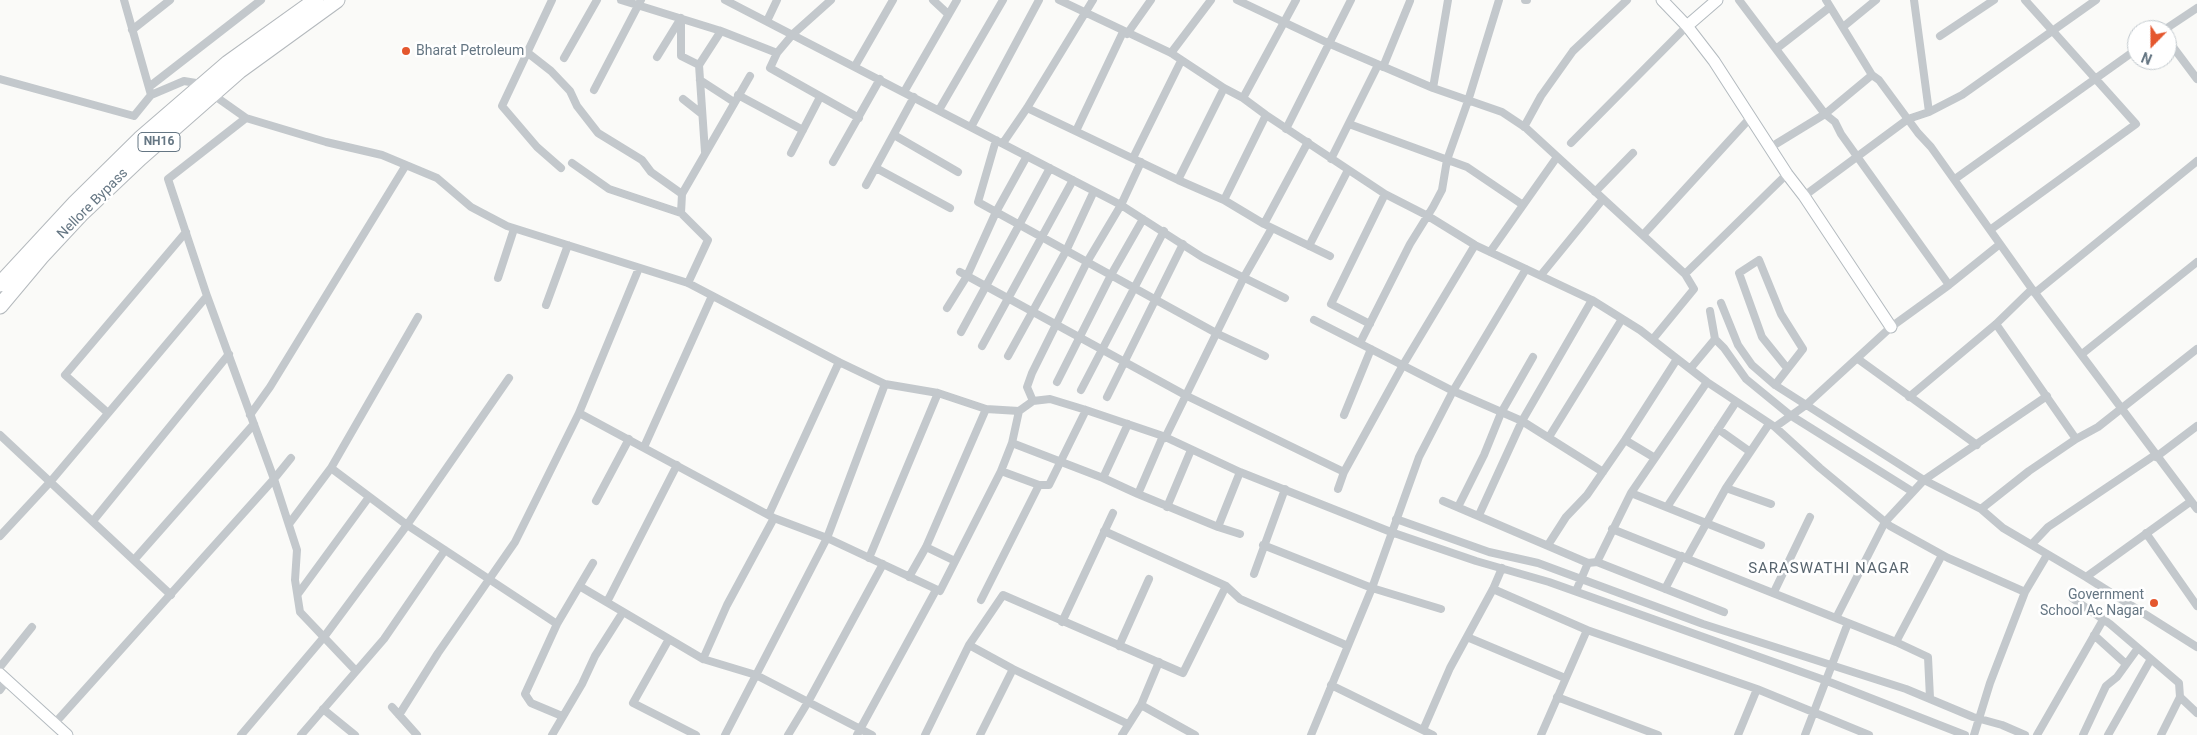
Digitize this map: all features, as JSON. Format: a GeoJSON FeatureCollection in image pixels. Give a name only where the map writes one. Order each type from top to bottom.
{"type":"FeatureCollection","features":[{"type":"Feature","properties":{"kind":"highway","name":"Nellore Bypass"},"geometry":{"type":"LineString","coordinates":[[0,284],[74,203],[140,138],[207,89],[316,0]]}},
{"type":"Feature","properties":{"kind":"highway","name":"Nellore Bypass"},"geometry":{"type":"LineString","coordinates":[[0,306],[41,257],[82,213],[207,89],[239,72],[338,0]]}},
{"type":"Feature","properties":{"kind":"street"},"geometry":{"type":"LineString","coordinates":[[124,0],[150,91]]}},
{"type":"Feature","properties":{"kind":"street"},"geometry":{"type":"LineString","coordinates":[[132,30],[170,0]]}},
{"type":"Feature","properties":{"kind":"street"},"geometry":{"type":"LineString","coordinates":[[0,79],[134,116],[150,91],[261,0]]}},
{"type":"Feature","properties":{"kind":"street"},"geometry":{"type":"LineString","coordinates":[[552,0],[502,106],[537,147],[561,168]]}},
{"type":"Feature","properties":{"kind":"street"},"geometry":{"type":"LineString","coordinates":[[564,58],[597,0]]}},
{"type":"Feature","properties":{"kind":"street"},"geometry":{"type":"LineString","coordinates":[[621,0],[639,3],[721,31],[777,53]]}},
{"type":"Feature","properties":{"kind":"street"},"geometry":{"type":"LineString","coordinates":[[767,21],[777,0]]}},
{"type":"Feature","properties":{"kind":"street"},"geometry":{"type":"LineString","coordinates":[[831,0],[793,34],[777,53],[770,68],[858,118]]}},
{"type":"Feature","properties":{"kind":"street"},"geometry":{"type":"LineString","coordinates":[[855,66],[893,0]]}},
{"type":"Feature","properties":{"kind":"street"},"geometry":{"type":"LineString","coordinates":[[933,0],[948,14]]}},
{"type":"Feature","properties":{"kind":"street"},"geometry":{"type":"LineString","coordinates":[[904,92],[957,0]]}},
{"type":"Feature","properties":{"kind":"street"},"geometry":{"type":"LineString","coordinates":[[939,110],[1003,0]]}},
{"type":"Feature","properties":{"kind":"street"},"geometry":{"type":"LineString","coordinates":[[971,127],[1040,0]]}},
{"type":"Feature","properties":{"kind":"street"},"geometry":{"type":"LineString","coordinates":[[1059,0],[1125,33],[1171,53],[1385,194],[1428,216],[1490,252],[1592,300],[1654,339],[1706,382],[1772,426],[1885,522],[1942,555],[2026,592]]}},
{"type":"Feature","properties":{"kind":"street"},"geometry":{"type":"LineString","coordinates":[[1092,0],[1028,108],[999,142],[978,202],[1154,300],[1218,334],[1265,356]]}},
{"type":"Feature","properties":{"kind":"street"},"geometry":{"type":"LineString","coordinates":[[1076,131],[1125,33],[1151,0]]}},
{"type":"Feature","properties":{"kind":"street"},"geometry":{"type":"LineString","coordinates":[[1171,53],[1211,0]]}},
{"type":"Feature","properties":{"kind":"street"},"geometry":{"type":"LineString","coordinates":[[1237,0],[1380,66],[1433,88],[1502,112],[1524,127],[1685,274],[1694,289],[1654,339]]}},
{"type":"Feature","properties":{"kind":"street"},"geometry":{"type":"LineString","coordinates":[[1242,98],[1296,0]]}},
{"type":"Feature","properties":{"kind":"street"},"geometry":{"type":"LineString","coordinates":[[1286,129],[1351,0]]}},
{"type":"Feature","properties":{"kind":"street"},"geometry":{"type":"LineString","coordinates":[[1433,88],[1448,0]]}},
{"type":"Feature","properties":{"kind":"street"},"geometry":{"type":"LineString","coordinates":[[1360,343],[1410,244],[1442,190],[1447,160],[1468,101],[1499,0]]}},
{"type":"Feature","properties":{"kind":"street"},"geometry":{"type":"LineString","coordinates":[[1524,127],[1541,96],[1573,51],[1627,0]]}},
{"type":"Feature","properties":{"kind":"street"},"geometry":{"type":"LineString","coordinates":[[1662,0],[1687,26],[1751,116],[1787,174],[1804,196],[1891,327]]}},
{"type":"Feature","properties":{"kind":"street"},"geometry":{"type":"LineString","coordinates":[[1571,144],[1687,26],[1717,0]]}},
{"type":"Feature","properties":{"kind":"street"},"geometry":{"type":"LineString","coordinates":[[1739,0],[1826,114],[1835,122],[1841,134],[1949,285]]}},
{"type":"Feature","properties":{"kind":"street"},"geometry":{"type":"LineString","coordinates":[[1843,27],[1876,0]]}},
{"type":"Feature","properties":{"kind":"street"},"geometry":{"type":"LineString","coordinates":[[1914,0],[1929,112]]}},
{"type":"Feature","properties":{"kind":"street"},"geometry":{"type":"LineString","coordinates":[[1940,36],[1994,0]]}},
{"type":"Feature","properties":{"kind":"street"},"geometry":{"type":"LineString","coordinates":[[1990,230],[2136,124],[2026,0]]}},
{"type":"Feature","properties":{"kind":"street"},"geometry":{"type":"LineString","coordinates":[[1804,196],[1908,119],[1929,112],[1962,95],[2054,32],[2096,0]]}},
{"type":"Feature","properties":{"kind":"street"},"geometry":{"type":"LineString","coordinates":[[728,1],[1094,191],[1143,218],[1202,257],[1285,298]]}},
{"type":"Feature","properties":{"kind":"street"},"geometry":{"type":"LineString","coordinates":[[1331,159],[1380,66],[1410,1]]}},
{"type":"Feature","properties":{"kind":"street"},"geometry":{"type":"LineString","coordinates":[[594,90],[639,3]]}},
{"type":"Feature","properties":{"kind":"street"},"geometry":{"type":"LineString","coordinates":[[1776,49],[1828,3],[1872,75],[1955,179],[2000,244],[2197,509]]}},
{"type":"Feature","properties":{"kind":"street"},"geometry":{"type":"LineString","coordinates":[[2177,21],[2197,8]]}},
{"type":"Feature","properties":{"kind":"street"},"geometry":{"type":"LineString","coordinates":[[657,57],[681,18]]}},
{"type":"Feature","properties":{"kind":"street"},"geometry":{"type":"LineString","coordinates":[[681,18],[681,56],[699,65]]}},
{"type":"Feature","properties":{"kind":"street"},"geometry":{"type":"LineString","coordinates":[[705,152],[699,65],[721,31]]}},
{"type":"Feature","properties":{"kind":"street"},"geometry":{"type":"LineString","coordinates":[[2177,52],[2197,79]]}},
{"type":"Feature","properties":{"kind":"street"},"geometry":{"type":"LineString","coordinates":[[528,53],[551,71],[570,91],[577,106],[598,132],[642,160],[651,172],[682,194]]}},
{"type":"Feature","properties":{"kind":"street"},"geometry":{"type":"LineString","coordinates":[[1955,179],[2127,56]]}},
{"type":"Feature","properties":{"kind":"street"},"geometry":{"type":"LineString","coordinates":[[1133,158],[1181,61]]}},
{"type":"Feature","properties":{"kind":"street"},"geometry":{"type":"LineString","coordinates":[[1771,147],[1826,114],[1872,75]]}},
{"type":"Feature","properties":{"kind":"street"},"geometry":{"type":"LineString","coordinates":[[681,213],[682,194],[750,76]]}},
{"type":"Feature","properties":{"kind":"street"},"geometry":{"type":"LineString","coordinates":[[833,162],[880,79]]}},
{"type":"Feature","properties":{"kind":"street"},"geometry":{"type":"LineString","coordinates":[[700,80],[803,130]]}},
{"type":"Feature","properties":{"kind":"street"},"geometry":{"type":"LineString","coordinates":[[150,91],[184,81],[207,89],[246,118],[326,142],[382,155],[438,178],[471,207],[514,228],[688,283],[885,384],[938,393],[986,408],[1020,411]]}},
{"type":"Feature","properties":{"kind":"street"},"geometry":{"type":"LineString","coordinates":[[1178,180],[1224,88]]}},
{"type":"Feature","properties":{"kind":"street"},"geometry":{"type":"LineString","coordinates":[[791,152],[820,97]]}},
{"type":"Feature","properties":{"kind":"street"},"geometry":{"type":"LineString","coordinates":[[866,186],[914,97]]}},
{"type":"Feature","properties":{"kind":"street"},"geometry":{"type":"LineString","coordinates":[[683,99],[702,114]]}},
{"type":"Feature","properties":{"kind":"street"},"geometry":{"type":"LineString","coordinates":[[1028,108],[1224,200],[1268,226],[1330,256]]}},
{"type":"Feature","properties":{"kind":"street"},"geometry":{"type":"LineString","coordinates":[[1224,200],[1266,115]]}},
{"type":"Feature","properties":{"kind":"street"},"geometry":{"type":"LineString","coordinates":[[1643,235],[1751,116]]}},
{"type":"Feature","properties":{"kind":"street"},"geometry":{"type":"LineString","coordinates":[[246,118],[168,179],[207,296],[274,480],[297,550],[295,580],[300,612],[356,671]]}},
{"type":"Feature","properties":{"kind":"street"},"geometry":{"type":"LineString","coordinates":[[1349,124],[1473,171],[1523,205]]}},
{"type":"Feature","properties":{"kind":"street"},"geometry":{"type":"LineString","coordinates":[[894,134],[958,172]]}},
{"type":"Feature","properties":{"kind":"street"},"geometry":{"type":"LineString","coordinates":[[1138,494],[1164,437],[1218,334],[1308,142]]}},
{"type":"Feature","properties":{"kind":"street"},"geometry":{"type":"LineString","coordinates":[[1595,192],[1633,153]]}},
{"type":"Feature","properties":{"kind":"street"},"geometry":{"type":"LineString","coordinates":[[947,308],[963,274],[1027,156]]}},
{"type":"Feature","properties":{"kind":"street"},"geometry":{"type":"LineString","coordinates":[[1490,252],[1558,157]]}},
{"type":"Feature","properties":{"kind":"street"},"geometry":{"type":"LineString","coordinates":[[1909,397],[2034,290],[2197,161]]}},
{"type":"Feature","properties":{"kind":"street"},"geometry":{"type":"LineString","coordinates":[[1033,401],[1027,387],[1087,262],[1120,205],[1141,162]]}},
{"type":"Feature","properties":{"kind":"street"},"geometry":{"type":"LineString","coordinates":[[572,163],[609,189],[681,213],[708,240],[688,283]]}},
{"type":"Feature","properties":{"kind":"street"},"geometry":{"type":"LineString","coordinates":[[250,415],[270,387],[406,165]]}},
{"type":"Feature","properties":{"kind":"street"},"geometry":{"type":"LineString","coordinates":[[876,168],[950,208]]}},
{"type":"Feature","properties":{"kind":"street"},"geometry":{"type":"LineString","coordinates":[[961,332],[1050,168]]}},
{"type":"Feature","properties":{"kind":"street"},"geometry":{"type":"LineString","coordinates":[[1309,246],[1348,170]]}},
{"type":"Feature","properties":{"kind":"street"},"geometry":{"type":"LineString","coordinates":[[1685,274],[1787,174]]}},
{"type":"Feature","properties":{"kind":"street"},"geometry":{"type":"LineString","coordinates":[[982,346],[1073,180]]}},
{"type":"Feature","properties":{"kind":"street"},"geometry":{"type":"LineString","coordinates":[[1008,356],[1066,251],[1094,191]]}},
{"type":"Feature","properties":{"kind":"street"},"geometry":{"type":"LineString","coordinates":[[1370,324],[1331,304],[1385,194]]}},
{"type":"Feature","properties":{"kind":"street"},"geometry":{"type":"LineString","coordinates":[[1541,275],[1603,198]]}},
{"type":"Feature","properties":{"kind":"street"},"geometry":{"type":"LineString","coordinates":[[1057,382],[1143,218]]}},
{"type":"Feature","properties":{"kind":"street"},"geometry":{"type":"LineString","coordinates":[[498,278],[514,228]]}},
{"type":"Feature","properties":{"kind":"street"},"geometry":{"type":"LineString","coordinates":[[1081,390],[1100,350],[1164,231]]}},
{"type":"Feature","properties":{"kind":"street"},"geometry":{"type":"LineString","coordinates":[[108,413],[65,375],[186,232]]}},
{"type":"Feature","properties":{"kind":"street"},"geometry":{"type":"LineString","coordinates":[[1107,397],[1183,244]]}},
{"type":"Feature","properties":{"kind":"street"},"geometry":{"type":"LineString","coordinates":[[1338,490],[1344,472],[1403,365],[1475,244]]}},
{"type":"Feature","properties":{"kind":"street"},"geometry":{"type":"LineString","coordinates":[[1665,589],[1749,451],[1772,426],[1806,405],[1891,327],[1949,285],[2000,244]]}},
{"type":"Feature","properties":{"kind":"street"},"geometry":{"type":"LineString","coordinates":[[546,305],[568,245]]}},
{"type":"Feature","properties":{"kind":"street"},"geometry":{"type":"LineString","coordinates":[[1775,385],[1803,349],[1781,314],[1759,260],[1739,274],[1762,338],[1787,368]]}},
{"type":"Feature","properties":{"kind":"street"},"geometry":{"type":"LineString","coordinates":[[2082,354],[2197,262]]}},
{"type":"Feature","properties":{"kind":"street"},"geometry":{"type":"LineString","coordinates":[[399,715],[438,653],[515,542],[579,413],[639,268]]}},
{"type":"Feature","properties":{"kind":"street"},"geometry":{"type":"LineString","coordinates":[[1314,734],[1331,685],[1372,588],[1419,457],[1453,391],[1526,269]]}},
{"type":"Feature","properties":{"kind":"street"},"geometry":{"type":"LineString","coordinates":[[963,274],[1187,396],[1344,472]]}},
{"type":"Feature","properties":{"kind":"street"},"geometry":{"type":"LineString","coordinates":[[0,536],[51,482],[207,296]]}},
{"type":"Feature","properties":{"kind":"street"},"geometry":{"type":"LineString","coordinates":[[644,447],[712,296]]}},
{"type":"Feature","properties":{"kind":"street"},"geometry":{"type":"LineString","coordinates":[[1479,515],[1522,422],[1592,300]]}},
{"type":"Feature","properties":{"kind":"street"},"geometry":{"type":"LineString","coordinates":[[1721,303],[1738,345],[1752,365],[1775,385],[1924,480],[1981,510],[2003,528],[2086,577],[2197,647]]}},
{"type":"Feature","properties":{"kind":"street"},"geometry":{"type":"LineString","coordinates":[[1710,311],[1715,339],[1746,379],[1790,415],[1913,492]]}},
{"type":"Feature","properties":{"kind":"street"},"geometry":{"type":"LineString","coordinates":[[289,524],[331,468],[418,318]]}},
{"type":"Feature","properties":{"kind":"street"},"geometry":{"type":"LineString","coordinates":[[1549,437],[1622,319]]}},
{"type":"Feature","properties":{"kind":"street"},"geometry":{"type":"LineString","coordinates":[[1314,320],[1453,391],[1522,422],[1603,472]]}},
{"type":"Feature","properties":{"kind":"street"},"geometry":{"type":"LineString","coordinates":[[1996,324],[2076,439]]}},
{"type":"Feature","properties":{"kind":"street"},"geometry":{"type":"LineString","coordinates":[[1690,368],[1715,339]]}},
{"type":"Feature","properties":{"kind":"street"},"geometry":{"type":"LineString","coordinates":[[1344,415],[1371,349]]}},
{"type":"Feature","properties":{"kind":"street"},"geometry":{"type":"LineString","coordinates":[[1981,510],[2029,471],[2076,439],[2098,427],[2197,349]]}},
{"type":"Feature","properties":{"kind":"street"},"geometry":{"type":"LineString","coordinates":[[93,521],[228,354]]}},
{"type":"Feature","properties":{"kind":"street"},"geometry":{"type":"LineString","coordinates":[[1458,507],[1484,456],[1501,413],[1532,357]]}},
{"type":"Feature","properties":{"kind":"street"},"geometry":{"type":"LineString","coordinates":[[1548,544],[1566,517],[1587,495],[1677,359]]}},
{"type":"Feature","properties":{"kind":"street"},"geometry":{"type":"LineString","coordinates":[[1858,359],[1977,445]]}},
{"type":"Feature","properties":{"kind":"street"},"geometry":{"type":"LineString","coordinates":[[703,659],[727,605],[771,516],[839,362]]}},
{"type":"Feature","properties":{"kind":"street"},"geometry":{"type":"LineString","coordinates":[[241,735],[324,637],[407,525],[509,378]]}},
{"type":"Feature","properties":{"kind":"street"},"geometry":{"type":"LineString","coordinates":[[1597,562],[1630,492],[1706,382]]}},
{"type":"Feature","properties":{"kind":"street"},"geometry":{"type":"LineString","coordinates":[[725,735],[827,538],[885,384]]}},
{"type":"Feature","properties":{"kind":"street"},"geometry":{"type":"LineString","coordinates":[[868,558],[938,393]]}},
{"type":"Feature","properties":{"kind":"street"},"geometry":{"type":"LineString","coordinates":[[1836,618],[1885,522],[1924,480],[2046,396]]}},
{"type":"Feature","properties":{"kind":"street"},"geometry":{"type":"LineString","coordinates":[[579,413],[771,516],[827,538],[940,592],[1001,471],[1012,443],[1020,411],[1033,401],[1050,399],[1164,437],[1240,472],[1391,532],[1476,561],[1576,591],[1827,682],[1964,735]]}},
{"type":"Feature","properties":{"kind":"street"},"geometry":{"type":"LineString","coordinates":[[1667,507],[1736,402]]}},
{"type":"Feature","properties":{"kind":"street"},"geometry":{"type":"LineString","coordinates":[[909,577],[926,547],[986,408]]}},
{"type":"Feature","properties":{"kind":"street"},"geometry":{"type":"LineString","coordinates":[[1001,471],[1039,485],[1048,485],[1086,410]]}},
{"type":"Feature","properties":{"kind":"street"},"geometry":{"type":"LineString","coordinates":[[134,560],[254,424]]}},
{"type":"Feature","properties":{"kind":"street"},"geometry":{"type":"LineString","coordinates":[[1103,478],[1128,424]]}},
{"type":"Feature","properties":{"kind":"street"},"geometry":{"type":"LineString","coordinates":[[2032,544],[2048,527],[2156,456],[2197,426]]}},
{"type":"Feature","properties":{"kind":"street"},"geometry":{"type":"LineString","coordinates":[[1718,430],[1749,451]]}},
{"type":"Feature","properties":{"kind":"street"},"geometry":{"type":"LineString","coordinates":[[0,435],[171,594]]}},
{"type":"Feature","properties":{"kind":"street"},"geometry":{"type":"LineString","coordinates":[[596,501],[628,439]]}},
{"type":"Feature","properties":{"kind":"street"},"geometry":{"type":"LineString","coordinates":[[1625,440],[1655,458]]}},
{"type":"Feature","properties":{"kind":"street"},"geometry":{"type":"LineString","coordinates":[[1012,443],[1103,478],[1167,507],[1240,534]]}},
{"type":"Feature","properties":{"kind":"street"},"geometry":{"type":"LineString","coordinates":[[1167,507],[1191,450]]}},
{"type":"Feature","properties":{"kind":"street"},"geometry":{"type":"LineString","coordinates":[[55,723],[274,480],[291,458]]}},
{"type":"Feature","properties":{"kind":"street"},"geometry":{"type":"LineString","coordinates":[[607,602],[677,465]]}},
{"type":"Feature","properties":{"kind":"street"},"geometry":{"type":"LineString","coordinates":[[331,468],[407,525],[557,624]]}},
{"type":"Feature","properties":{"kind":"street"},"geometry":{"type":"LineString","coordinates":[[1218,527],[1240,472]]}},
{"type":"Feature","properties":{"kind":"street"},"geometry":{"type":"LineString","coordinates":[[981,600],[1039,485]]}},
{"type":"Feature","properties":{"kind":"street"},"geometry":{"type":"LineString","coordinates":[[1726,488],[1771,504]]}},
{"type":"Feature","properties":{"kind":"street"},"geometry":{"type":"LineString","coordinates":[[1254,574],[1263,545],[1286,489]]}},
{"type":"Feature","properties":{"kind":"street"},"geometry":{"type":"LineString","coordinates":[[1630,492],[1761,545]]}},
{"type":"Feature","properties":{"kind":"street"},"geometry":{"type":"LineString","coordinates":[[298,594],[369,497]]}},
{"type":"Feature","properties":{"kind":"street"},"geometry":{"type":"LineString","coordinates":[[1443,501],[1548,544],[1588,563],[1597,562],[1724,612]]}},
{"type":"Feature","properties":{"kind":"street"},"geometry":{"type":"LineString","coordinates":[[2086,577],[2190,502]]}},
{"type":"Feature","properties":{"kind":"street"},"geometry":{"type":"LineString","coordinates":[[1062,622],[1113,513]]}},
{"type":"Feature","properties":{"kind":"street"},"geometry":{"type":"LineString","coordinates":[[1774,592],[1810,517]]}},
{"type":"Feature","properties":{"kind":"street"},"geometry":{"type":"LineString","coordinates":[[1396,519],[1489,552],[1538,563],[1582,578],[1703,624],[1930,698],[2025,735]]}},
{"type":"Feature","properties":{"kind":"street"},"geometry":{"type":"LineString","coordinates":[[1612,529],[1774,592],[1928,657],[1930,698]]}},
{"type":"Feature","properties":{"kind":"street"},"geometry":{"type":"LineString","coordinates":[[1104,532],[1226,586],[1240,599],[1348,646]]}},
{"type":"Feature","properties":{"kind":"street"},"geometry":{"type":"LineString","coordinates":[[2146,534],[2197,606]]}},
{"type":"Feature","properties":{"kind":"street"},"geometry":{"type":"LineString","coordinates":[[1263,545],[1372,588],[1441,609]]}},
{"type":"Feature","properties":{"kind":"street"},"geometry":{"type":"LineString","coordinates":[[926,547],[955,561]]}},
{"type":"Feature","properties":{"kind":"street"},"geometry":{"type":"LineString","coordinates":[[301,735],[384,638],[445,550]]}},
{"type":"Feature","properties":{"kind":"street"},"geometry":{"type":"LineString","coordinates":[[1896,642],[1942,555]]}},
{"type":"Feature","properties":{"kind":"street"},"geometry":{"type":"LineString","coordinates":[[1974,735],[1990,683],[2026,592],[2047,555]]}},
{"type":"Feature","properties":{"kind":"street"},"geometry":{"type":"LineString","coordinates":[[562,716],[531,703],[524,694],[557,624],[593,563]]}},
{"type":"Feature","properties":{"kind":"street"},"geometry":{"type":"LineString","coordinates":[[1576,591],[1588,563]]}},
{"type":"Feature","properties":{"kind":"street"},"geometry":{"type":"LineString","coordinates":[[788,735],[883,564]]}},
{"type":"Feature","properties":{"kind":"street"},"geometry":{"type":"LineString","coordinates":[[1423,730],[1450,668],[1493,589],[1502,568]]}},
{"type":"Feature","properties":{"kind":"street"},"geometry":{"type":"LineString","coordinates":[[1119,646],[1149,578]]}},
{"type":"Feature","properties":{"kind":"street"},"geometry":{"type":"LineString","coordinates":[[926,735],[969,645],[1002,595],[1183,673],[1226,586]]}},
{"type":"Feature","properties":{"kind":"street"},"geometry":{"type":"LineString","coordinates":[[580,587],[703,659],[756,675],[808,702],[859,732],[872,735]]}},
{"type":"Feature","properties":{"kind":"street"},"geometry":{"type":"LineString","coordinates":[[1493,589],[1587,630],[1757,689],[1815,711],[1869,735]]}},
{"type":"Feature","properties":{"kind":"street"},"geometry":{"type":"LineString","coordinates":[[859,732],[936,590]]}},
{"type":"Feature","properties":{"kind":"street"},"geometry":{"type":"LineString","coordinates":[[2072,598],[2152,659],[2179,684],[2180,697],[2161,735]]}},
{"type":"Feature","properties":{"kind":"street"},"geometry":{"type":"LineString","coordinates":[[552,735],[582,684],[595,656],[623,612]]}},
{"type":"Feature","properties":{"kind":"street"},"geometry":{"type":"LineString","coordinates":[[2036,735],[2103,620]]}},
{"type":"Feature","properties":{"kind":"street"},"geometry":{"type":"LineString","coordinates":[[1805,735],[1827,682],[1848,623]]}},
{"type":"Feature","properties":{"kind":"street"},"geometry":{"type":"LineString","coordinates":[[0,667],[32,628]]}},
{"type":"Feature","properties":{"kind":"street"},"geometry":{"type":"LineString","coordinates":[[1541,735],[1587,630]]}},
{"type":"Feature","properties":{"kind":"street"},"geometry":{"type":"LineString","coordinates":[[2094,635],[2126,664]]}},
{"type":"Feature","properties":{"kind":"street"},"geometry":{"type":"LineString","coordinates":[[1467,637],[1565,678]]}},
{"type":"Feature","properties":{"kind":"street"},"geometry":{"type":"LineString","coordinates":[[669,639],[634,703],[696,735]]}},
{"type":"Feature","properties":{"kind":"street"},"geometry":{"type":"LineString","coordinates":[[969,645],[1013,669],[1128,724]]}},
{"type":"Feature","properties":{"kind":"street"},"geometry":{"type":"LineString","coordinates":[[2083,735],[2106,686],[2117,677],[2138,648]]}},
{"type":"Feature","properties":{"kind":"street"},"geometry":{"type":"LineString","coordinates":[[2108,735],[2152,659]]}},
{"type":"Feature","properties":{"kind":"street"},"geometry":{"type":"LineString","coordinates":[[1122,735],[1141,705],[1159,662]]}},
{"type":"Feature","properties":{"kind":"street"},"geometry":{"type":"LineString","coordinates":[[980,735],[1013,669]]}},
{"type":"Feature","properties":{"kind":"street"},"geometry":{"type":"LineString","coordinates":[[2,681],[55,723],[67,735]]}},
{"type":"Feature","properties":{"kind":"street"},"geometry":{"type":"LineString","coordinates":[[1331,685],[1433,735]]}},
{"type":"Feature","properties":{"kind":"street"},"geometry":{"type":"LineString","coordinates":[[1738,735],[1757,689]]}},
{"type":"Feature","properties":{"kind":"street"},"geometry":{"type":"LineString","coordinates":[[1557,696],[1658,735]]}},
{"type":"Feature","properties":{"kind":"street"},"geometry":{"type":"LineString","coordinates":[[2180,697],[2197,713]]}},
{"type":"Feature","properties":{"kind":"street"},"geometry":{"type":"LineString","coordinates":[[1141,705],[1195,735]]}},
{"type":"Feature","properties":{"kind":"street"},"geometry":{"type":"LineString","coordinates":[[392,707],[417,735]]}},
{"type":"Feature","properties":{"kind":"street"},"geometry":{"type":"LineString","coordinates":[[323,709],[354,735]]}},
{"type":"Feature","properties":{"kind":"place","name":"Bharat Petroleum"},"geometry":{"type":"Point","coordinates":[406,51]}},
{"type":"Feature","properties":{"kind":"place","name":"Government School Ac Nagar"},"geometry":{"type":"Point","coordinates":[2154,603]}},
{"type":"Feature","properties":{"kind":"district","name":"SARASWATHI NAGAR"},"geometry":{"type":"Point","coordinates":[1829,569]}}]}
